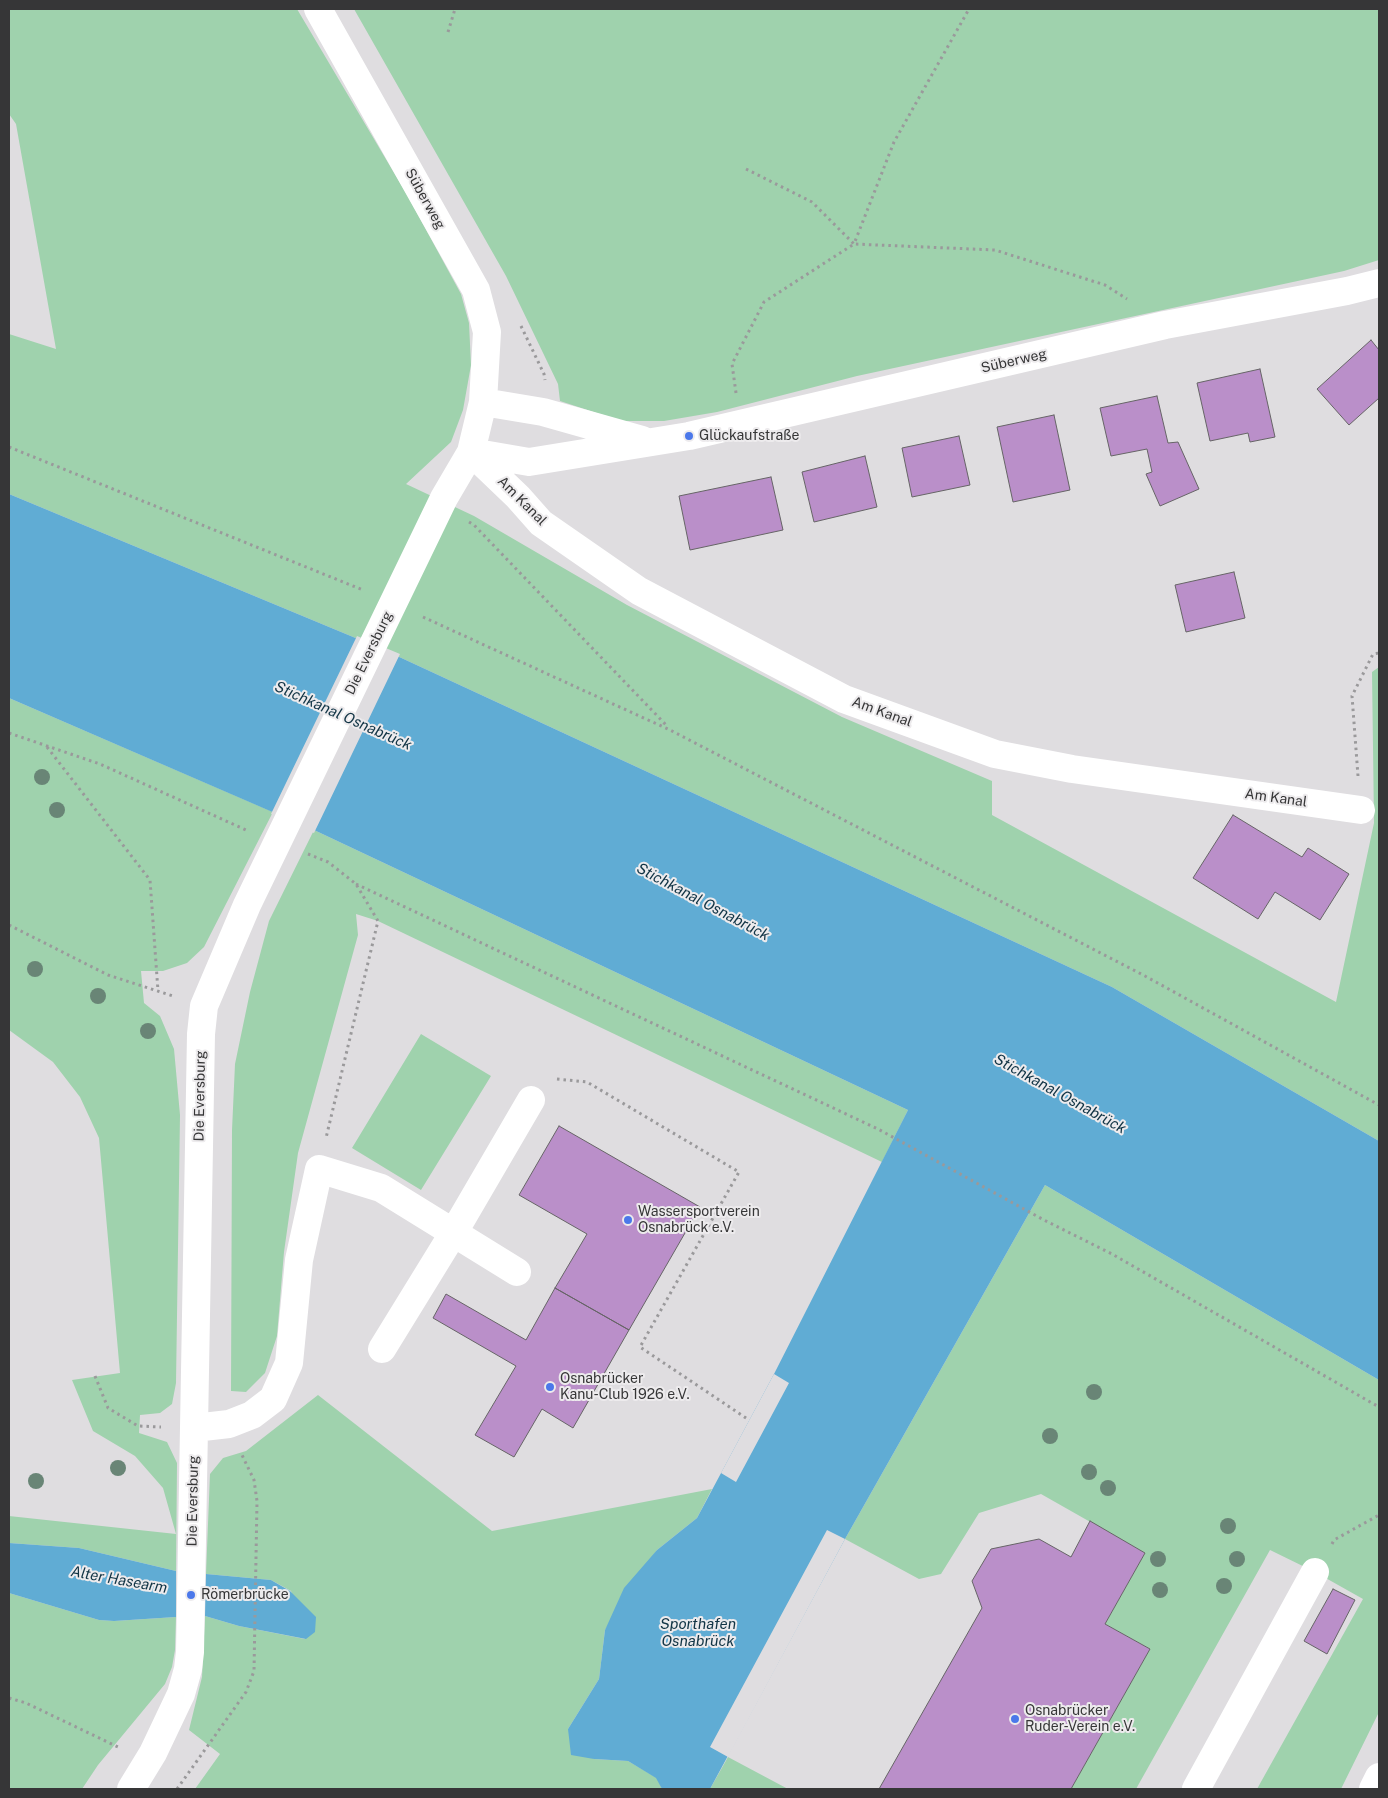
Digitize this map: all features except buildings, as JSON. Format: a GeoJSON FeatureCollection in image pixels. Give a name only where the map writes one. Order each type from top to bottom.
{"type":"FeatureCollection","features":[{"type":"Feature","properties":{"kind":"street","name":"Süberweg"},"geometry":{"type":"LineString","coordinates":[[318,9],[476,290],[487,332],[483,402],[471,452],[529,462],[650,443],[1165,326],[1347,291],[1379,283]]}},
{"type":"Feature","properties":{"kind":"street","name":"Süberweg"},"geometry":{"type":"LineString","coordinates":[[483,402],[543,412],[650,443]]}},
{"type":"Feature","properties":{"kind":"street","name":"Die Eversburg"},"geometry":{"type":"LineString","coordinates":[[130,1789],[148,1762],[181,1694],[188,1669],[190,1652],[201,1034],[204,1006],[247,905],[444,498],[471,452]]}},
{"type":"Feature","properties":{"kind":"street","name":"Am Kanal"},"geometry":{"type":"LineString","coordinates":[[471,452],[518,498],[540,523],[639,591],[844,698],[995,754],[1072,769],[1361,810]]}},
{"type":"Feature","properties":{"kind":"street"},"geometry":{"type":"LineString","coordinates":[[382,1349],[454,1232],[531,1100]]}},
{"type":"Feature","properties":{"kind":"street"},"geometry":{"type":"LineString","coordinates":[[194,1428],[229,1424],[252,1415],[272,1399],[289,1363],[299,1260],[319,1169],[381,1188],[517,1272]]}},
{"type":"Feature","properties":{"kind":"street"},"geometry":{"type":"LineString","coordinates":[[1196,1789],[1315,1572]]}},
{"type":"Feature","properties":{"kind":"street"},"geometry":{"type":"LineString","coordinates":[[1373,1789],[1379,1777]]}},
{"type":"Feature","properties":{"kind":"path"},"geometry":{"type":"LineString","coordinates":[[448,32],[455,9]]}},
{"type":"Feature","properties":{"kind":"path"},"geometry":{"type":"LineString","coordinates":[[854,244],[894,142],[969,9]]}},
{"type":"Feature","properties":{"kind":"path"},"geometry":{"type":"LineString","coordinates":[[746,169],[812,202],[854,244]]}},
{"type":"Feature","properties":{"kind":"path"},"geometry":{"type":"LineString","coordinates":[[740,424],[732,364],[764,302],[854,244],[995,250],[1104,285],[1148,312],[1165,326]]}},
{"type":"Feature","properties":{"kind":"path"},"geometry":{"type":"LineString","coordinates":[[9,447],[367,591]]}},
{"type":"Feature","properties":{"kind":"path"},"geometry":{"type":"LineString","coordinates":[[444,498],[460,516],[474,525],[670,730]]}},
{"type":"Feature","properties":{"kind":"path"},"geometry":{"type":"LineString","coordinates":[[420,616],[670,730],[1145,976],[1379,1105]]}},
{"type":"Feature","properties":{"kind":"path"},"geometry":{"type":"LineString","coordinates":[[1361,810],[1352,696],[1373,654],[1379,653]]}},
{"type":"Feature","properties":{"kind":"path"},"geometry":{"type":"LineString","coordinates":[[47,746],[150,880],[158,991]]}},
{"type":"Feature","properties":{"kind":"path"},"geometry":{"type":"LineString","coordinates":[[356,884],[878,1129],[1044,1220],[1112,1254],[1379,1407]]}},
{"type":"Feature","properties":{"kind":"path"},"geometry":{"type":"LineString","coordinates":[[9,925],[108,975],[204,1006]]}},
{"type":"Feature","properties":{"kind":"path"},"geometry":{"type":"LineString","coordinates":[[531,1100],[556,1079],[586,1082],[739,1172],[640,1347],[749,1420]]}},
{"type":"Feature","properties":{"kind":"path"},"geometry":{"type":"LineString","coordinates":[[95,1376],[108,1408],[138,1426],[194,1428]]}},
{"type":"Feature","properties":{"kind":"path"},"geometry":{"type":"LineString","coordinates":[[177,1789],[246,1692],[254,1671],[257,1502],[254,1480],[229,1424]]}},
{"type":"Feature","properties":{"kind":"path"},"geometry":{"type":"LineString","coordinates":[[1315,1572],[1334,1540],[1379,1515]]}},
{"type":"Feature","properties":{"kind":"path"},"geometry":{"type":"LineString","coordinates":[[9,1698],[26,1703],[148,1762]]}},
{"type":"Feature","properties":{"kind":"green space"},"geometry":{"type":"Polygon","coordinates":[[[9,9],[297,9],[406,193],[461,294],[469,323],[471,365],[463,410],[451,442],[406,484],[474,516],[627,605],[842,717],[992,781],[992,815],[1336,1002],[1374,823],[1372,672],[1379,667],[1379,1141],[1112,987],[382,649],[9,494],[9,334],[56,349],[16,124],[9,114],[9,9]]]}},
{"type":"Feature","properties":{"kind":"green space"},"geometry":{"type":"Polygon","coordinates":[[[354,9],[1379,9],[1379,260],[1344,271],[857,376],[717,412],[664,421],[621,421],[560,401],[558,384],[506,276],[354,9]]]}},
{"type":"Feature","properties":{"kind":"green space"},"geometry":{"type":"Polygon","coordinates":[[[9,698],[273,812],[204,947],[187,963],[163,971],[141,971],[144,1003],[160,1016],[174,1049],[180,1115],[176,1383],[172,1404],[160,1413],[140,1415],[139,1433],[167,1442],[177,1463],[176,1571],[79,1548],[9,1543],[9,1516],[176,1534],[163,1488],[135,1456],[93,1431],[72,1380],[120,1373],[99,1138],[80,1097],[53,1062],[9,1030],[9,698]]]}},
{"type":"Feature","properties":{"kind":"green space"},"geometry":{"type":"Polygon","coordinates":[[[314,830],[908,1110],[882,1162],[378,921],[356,914],[358,935],[298,1153],[284,1252],[277,1336],[265,1373],[246,1392],[231,1391],[232,1130],[235,1064],[250,992],[269,921],[314,830]]]}},
{"type":"Feature","properties":{"kind":"green space"},"geometry":{"type":"Polygon","coordinates":[[[421,1034],[491,1076],[421,1190],[352,1148],[421,1034]]]}},
{"type":"Feature","properties":{"kind":"green space"},"geometry":{"type":"Polygon","coordinates":[[[1045,1185],[1379,1380],[1379,1712],[1341,1789],[1257,1789],[1363,1599],[1315,1572],[1270,1550],[1136,1789],[1071,1789],[1150,1649],[1105,1624],[1145,1553],[1041,1494],[979,1513],[941,1574],[919,1579],[845,1539],[1045,1185]]]}},
{"type":"Feature","properties":{"kind":"green space"},"geometry":{"type":"Polygon","coordinates":[[[318,1395],[492,1531],[712,1489],[697,1518],[657,1550],[605,1630],[599,1679],[568,1729],[594,1759],[628,1761],[657,1778],[662,1789],[195,1789],[220,1754],[189,1730],[202,1677],[205,1616],[239,1626],[305,1639],[291,1591],[271,1580],[206,1574],[210,1474],[223,1458],[246,1451],[318,1395]]]}},
{"type":"Feature","properties":{"kind":"green space"},"geometry":{"type":"Polygon","coordinates":[[[9,1593],[99,1620],[114,1621],[176,1617],[175,1650],[172,1667],[165,1684],[98,1765],[82,1789],[9,1789],[9,1593]]]}},
{"type":"Feature","properties":{"kind":"green space"},"geometry":{"type":"Polygon","coordinates":[[[728,1757],[788,1789],[710,1789],[728,1757]]]}},
{"type":"Feature","properties":{"kind":"water"},"geometry":{"type":"Polygon","coordinates":[[[9,494],[382,649],[1112,987],[1379,1141],[1379,1380],[1045,1185],[845,1539],[710,1789],[662,1789],[656,1778],[628,1761],[594,1759],[571,1755],[568,1729],[599,1679],[605,1630],[624,1588],[657,1550],[697,1518],[774,1374],[908,1110],[314,830],[9,698],[9,494]]]}},
{"type":"Feature","properties":{"kind":"water","name":"Alter Hasearm"},"geometry":{"type":"Polygon","coordinates":[[[9,1543],[79,1548],[176,1571],[176,1617],[114,1621],[99,1620],[9,1593],[9,1543]]]}},
{"type":"Feature","properties":{"kind":"water"},"geometry":{"type":"Polygon","coordinates":[[[206,1574],[271,1580],[290,1591],[316,1617],[315,1632],[306,1639],[239,1626],[205,1616],[206,1574]]]}},
{"type":"Feature","properties":{"kind":"pier"},"geometry":{"type":"Polygon","coordinates":[[[357,636],[400,654],[314,833],[271,814],[357,636]]]}},
{"type":"Feature","properties":{"kind":"pier"},"geometry":{"type":"Polygon","coordinates":[[[774,1374],[789,1383],[736,1482],[721,1473],[774,1374]]]}},
{"type":"Feature","properties":{"kind":"pier"},"geometry":{"type":"Polygon","coordinates":[[[827,1530],[845,1539],[728,1757],[710,1747],[827,1530]]]}},
{"type":"Feature","properties":{"kind":"place","name":"Glückaufstraße"},"geometry":{"type":"Point","coordinates":[689,436]}},
{"type":"Feature","properties":{"kind":"place","name":"Wassersportverein Osnabrück e.V."},"geometry":{"type":"Point","coordinates":[628,1220]}},
{"type":"Feature","properties":{"kind":"place","name":"Osnabrücker Kanu-Club 1926 e.V."},"geometry":{"type":"Point","coordinates":[550,1387]}},
{"type":"Feature","properties":{"kind":"place","name":"Römerbrücke"},"geometry":{"type":"Point","coordinates":[191,1595]}},
{"type":"Feature","properties":{"kind":"place","name":"Osnabrücker Ruder-Verein e.V."},"geometry":{"type":"Point","coordinates":[1015,1719]}},
{"type":"Feature","properties":{"kind":"water label","name":"Stichkanal Osnabrück"},"geometry":{"type":"Point","coordinates":[343,716]}},
{"type":"Feature","properties":{"kind":"water label","name":"Stichkanal Osnabrück"},"geometry":{"type":"Point","coordinates":[703,902]}},
{"type":"Feature","properties":{"kind":"water label","name":"Stichkanal Osnabrück"},"geometry":{"type":"Point","coordinates":[1060,1094]}},
{"type":"Feature","properties":{"kind":"water label","name":"Sporthafen Osnabrück"},"geometry":{"type":"Point","coordinates":[698,1632]}}]}
